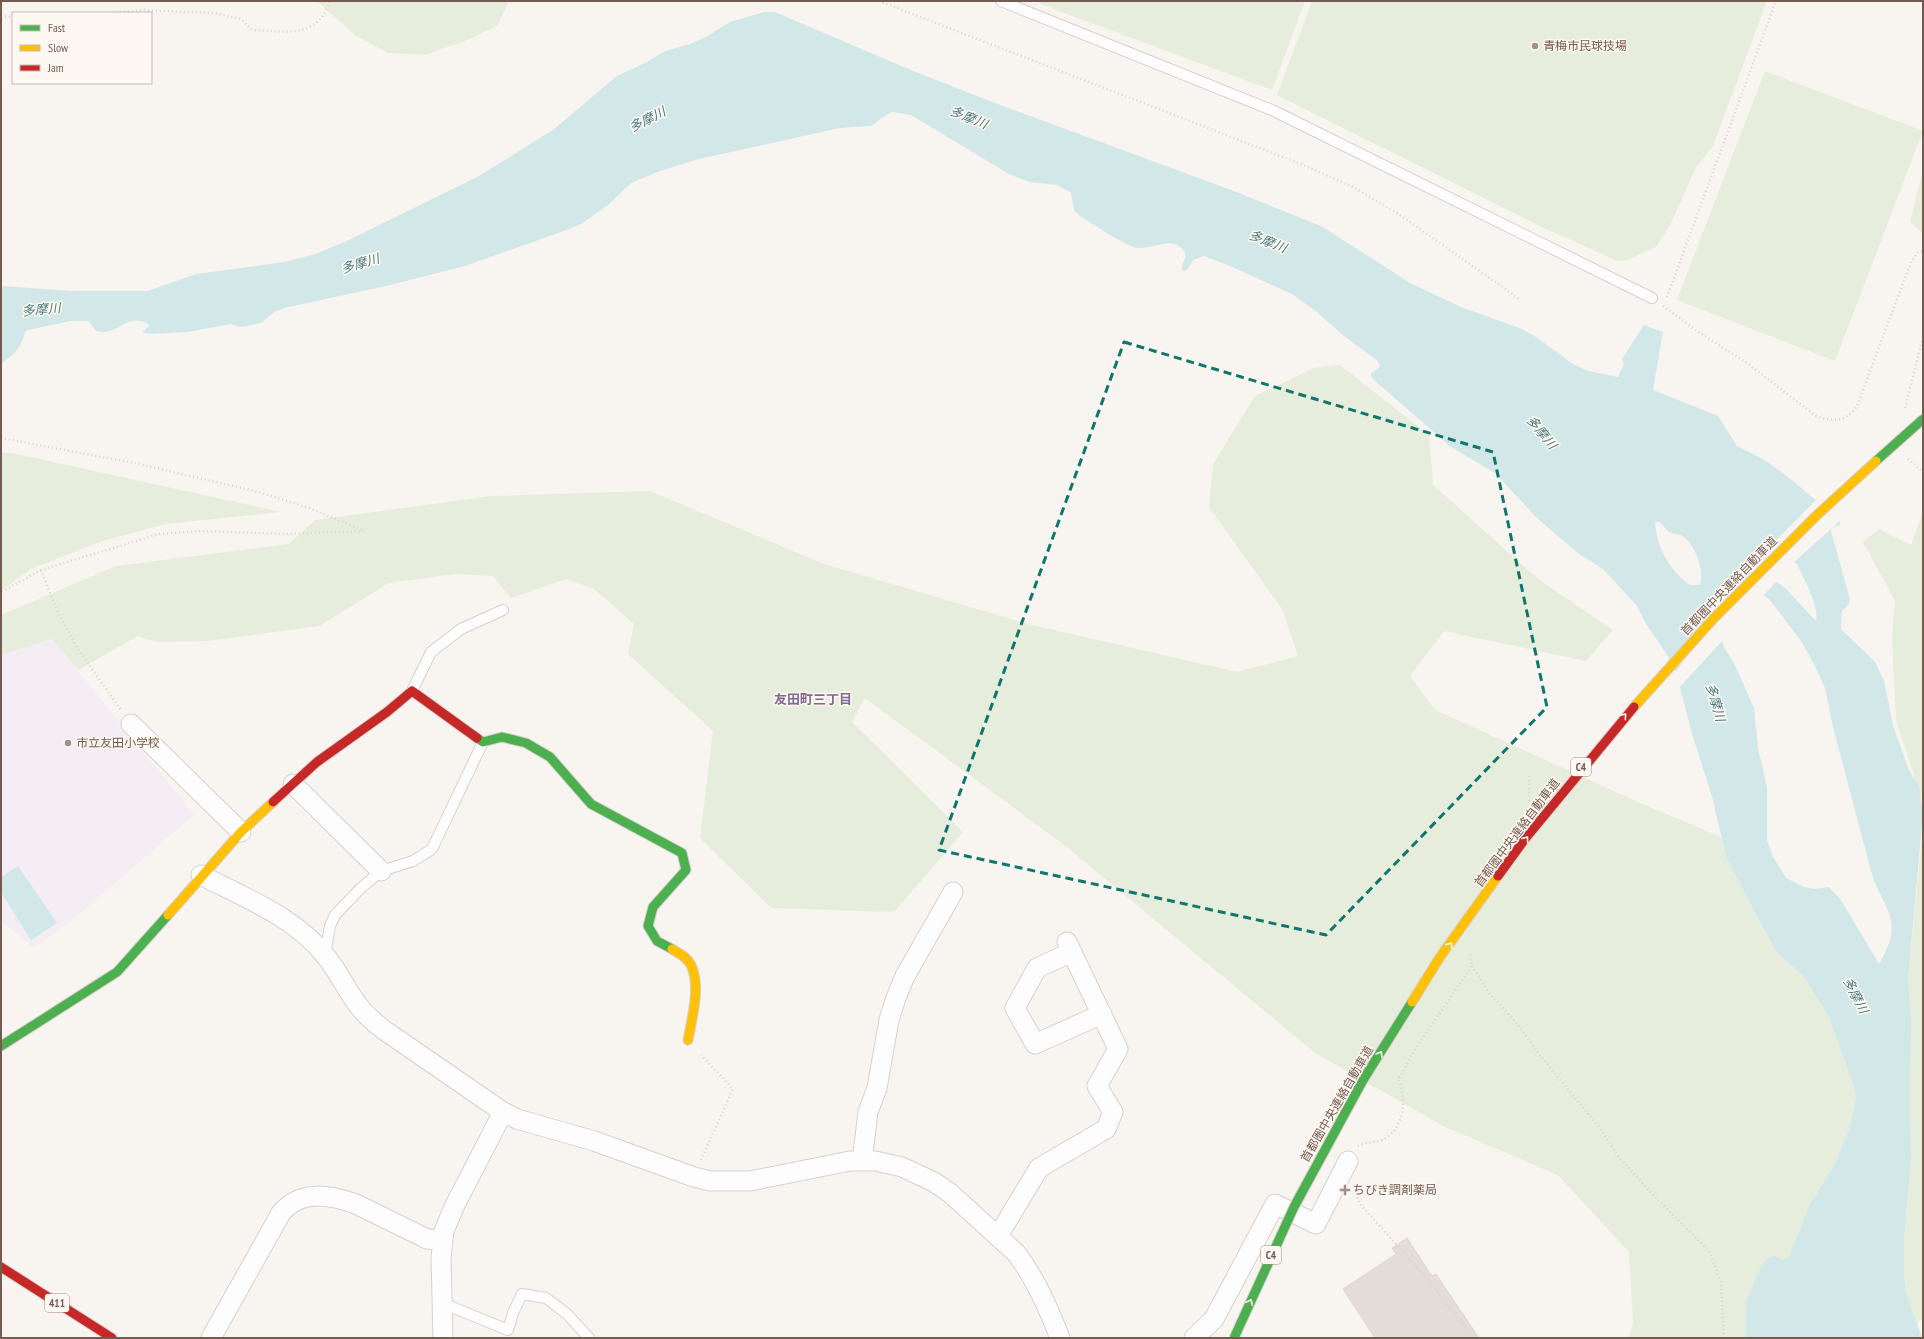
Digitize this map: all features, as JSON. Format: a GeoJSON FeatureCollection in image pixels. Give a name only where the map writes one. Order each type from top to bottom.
{"type":"FeatureCollection","features":[{"type":"Feature","properties":{"kind":"main road","name":"首都圏中央連絡自動車道"},"geometry":{"type":"LineString","coordinates":[[1234,1338],[1278,1240],[1312,1173],[1366,1077],[1405,1011],[1510,861],[1592,754],[1638,700],[1736,594],[1857,477],[1923,419]]}},
{"type":"Feature","properties":{"kind":"main road"},"geometry":{"type":"LineString","coordinates":[[1869,481],[1880,470]]}},
{"type":"Feature","properties":{"kind":"main road"},"geometry":{"type":"LineString","coordinates":[[1,1046],[117,972],[201,875],[241,832],[317,762],[387,712],[412,691],[483,742],[502,737],[526,743],[544,753],[550,757],[591,804],[682,853],[686,870],[653,907],[648,926],[658,941],[683,955],[691,965],[696,992],[688,1040]]}},
{"type":"Feature","properties":{"kind":"main road","name":"C4"},"geometry":{"type":"LineString","coordinates":[[1586,781],[1620,739]]}},
{"type":"Feature","properties":{"kind":"main road"},"geometry":{"type":"LineString","coordinates":[[1298,1225],[1305,1211]]}},
{"type":"Feature","properties":{"kind":"main road","name":"411"},"geometry":{"type":"LineString","coordinates":[[1,1268],[112,1338]]}},
{"type":"Feature","properties":{"kind":"street"},"geometry":{"type":"LineString","coordinates":[[131,724],[241,832]]}},
{"type":"Feature","properties":{"kind":"street"},"geometry":{"type":"LineString","coordinates":[[293,784],[381,871]]}},
{"type":"Feature","properties":{"kind":"street"},"geometry":{"type":"LineString","coordinates":[[201,875],[282,918],[308,937],[325,954],[359,1006],[370,1018],[390,1035],[503,1112],[517,1119],[594,1141],[694,1177],[710,1180],[750,1181],[824,1165],[862,1161],[885,1163],[902,1167],[934,1182],[1016,1253],[1032,1276],[1060,1338]]}},
{"type":"Feature","properties":{"kind":"street"},"geometry":{"type":"LineString","coordinates":[[862,1161],[868,1112],[877,1088],[889,1020],[896,998],[905,976],[953,892]]}},
{"type":"Feature","properties":{"kind":"street"},"geometry":{"type":"LineString","coordinates":[[998,1236],[1039,1168],[1106,1129],[1113,1112],[1097,1086],[1118,1049],[1102,1014],[1069,947],[1037,968],[1015,1008],[1035,1044],[1102,1014]]}},
{"type":"Feature","properties":{"kind":"street"},"geometry":{"type":"LineString","coordinates":[[443,1338],[442,1240],[444,1230],[454,1207],[503,1112]]}},
{"type":"Feature","properties":{"kind":"street"},"geometry":{"type":"LineString","coordinates":[[1194,1338],[1214,1319],[1275,1204],[1316,1224],[1348,1161]]}},
{"type":"Feature","properties":{"kind":"street"},"geometry":{"type":"LineString","coordinates":[[211,1338],[281,1213],[295,1200],[308,1196],[344,1200],[356,1204],[427,1238],[442,1240]]}},
{"type":"Feature","properties":{"kind":"lane"},"geometry":{"type":"LineString","coordinates":[[1001,1],[1274,112],[1652,298]]}},
{"type":"Feature","properties":{"kind":"lane"},"geometry":{"type":"LineString","coordinates":[[412,691],[431,652],[461,629],[503,610]]}},
{"type":"Feature","properties":{"kind":"lane"},"geometry":{"type":"LineString","coordinates":[[325,954],[330,926],[335,915],[361,888],[381,871],[413,861],[432,849],[483,742]]}},
{"type":"Feature","properties":{"kind":"lane"},"geometry":{"type":"LineString","coordinates":[[442,1303],[508,1330],[522,1294],[546,1298],[566,1314],[590,1338]]}},
{"type":"Feature","properties":{"kind":"path"},"geometry":{"type":"LineString","coordinates":[[122,12],[142,10],[214,13],[241,19],[252,30],[298,32],[313,27],[327,9],[330,1]]}},
{"type":"Feature","properties":{"kind":"path"},"geometry":{"type":"LineString","coordinates":[[879,1],[1288,159],[1352,187],[1397,213],[1521,300]]}},
{"type":"Feature","properties":{"kind":"path"},"geometry":{"type":"LineString","coordinates":[[1664,306],[1776,1]]}},
{"type":"Feature","properties":{"kind":"path"},"geometry":{"type":"LineString","coordinates":[[1,16],[12,17]]}},
{"type":"Feature","properties":{"kind":"path"},"geometry":{"type":"LineString","coordinates":[[1652,298],[1697,331],[1747,364],[1816,416],[1824,419],[1842,419],[1848,417],[1857,406],[1910,262],[1918,252],[1923,251]]}},
{"type":"Feature","properties":{"kind":"path"},"geometry":{"type":"LineString","coordinates":[[1,438],[134,463],[255,491],[309,508],[364,531],[284,534],[198,531],[159,534],[41,570],[1,592]]}},
{"type":"Feature","properties":{"kind":"path"},"geometry":{"type":"LineString","coordinates":[[41,570],[58,613],[78,649],[131,724]]}},
{"type":"Feature","properties":{"kind":"path"},"geometry":{"type":"LineString","coordinates":[[1472,966],[1489,993],[1515,1021],[1539,1054],[1599,1127],[1618,1156],[1654,1196],[1709,1251],[1721,1282],[1724,1338]]}},
{"type":"Feature","properties":{"kind":"path"},"geometry":{"type":"LineString","coordinates":[[688,1040],[734,1089],[694,1177]]}},
{"type":"Feature","properties":{"kind":"path"},"geometry":{"type":"LineString","coordinates":[[1354,1189],[1360,1204],[1423,1274],[1474,1338]]}},
{"type":"Feature","properties":{"kind":"highlighted area"},"geometry":{"type":"Polygon","coordinates":[[[1124,342],[1493,452],[1547,707],[1326,935],[939,850],[1124,342]]]}},
{"type":"Feature","properties":{"kind":"shaded area","name":"市立友田小学校"},"geometry":{"type":"Polygon","coordinates":[[[52,639],[194,815],[72,920],[34,948],[1,921],[1,655],[52,639]]]}},
{"type":"Feature","properties":{"kind":"green space"},"geometry":{"type":"Polygon","coordinates":[[[317,1],[509,1],[497,26],[465,41],[425,55],[388,53],[356,36],[317,1]]]}},
{"type":"Feature","properties":{"kind":"green space"},"geometry":{"type":"Polygon","coordinates":[[[1041,1],[1305,1],[1272,90],[1040,4],[1041,1]]]}},
{"type":"Feature","properties":{"kind":"green space"},"geometry":{"type":"Polygon","coordinates":[[[1312,1],[1767,1],[1713,146],[1696,167],[1670,225],[1656,247],[1628,260],[1617,261],[1542,227],[1277,95],[1312,1]]]}},
{"type":"Feature","properties":{"kind":"green space"},"geometry":{"type":"Polygon","coordinates":[[[1765,71],[1923,131],[1835,361],[1677,300],[1765,71]]]}},
{"type":"Feature","properties":{"kind":"green space"},"geometry":{"type":"Polygon","coordinates":[[[1923,169],[1923,234],[1910,222],[1923,169]]]}},
{"type":"Feature","properties":{"kind":"green space"},"geometry":{"type":"Polygon","coordinates":[[[1340,365],[1429,435],[1433,485],[1538,579],[1613,630],[1586,661],[1444,631],[1410,676],[1435,710],[1629,798],[1721,837],[1726,857],[1776,952],[1804,977],[1829,1017],[1852,1081],[1856,1097],[1851,1124],[1835,1164],[1810,1204],[1792,1252],[1789,1257],[1782,1260],[1746,1302],[1746,1338],[1629,1338],[1633,1322],[1629,1252],[1558,1175],[1443,1126],[1315,1053],[1067,847],[865,698],[852,722],[963,832],[894,912],[771,908],[700,838],[713,731],[628,654],[634,624],[594,589],[566,579],[511,598],[493,576],[456,574],[389,583],[319,626],[209,641],[156,642],[138,636],[78,670],[52,639],[1,655],[1,615],[116,566],[289,544],[315,520],[491,496],[650,491],[824,564],[1028,624],[1237,672],[1298,656],[1282,609],[1209,507],[1213,464],[1255,396],[1314,368],[1340,365]]]}},
{"type":"Feature","properties":{"kind":"green space"},"geometry":{"type":"Polygon","coordinates":[[[1,452],[17,454],[281,512],[166,524],[102,541],[31,569],[1,591],[1,452]]]}},
{"type":"Feature","properties":{"kind":"green space"},"geometry":{"type":"Polygon","coordinates":[[[1923,511],[1923,803],[1896,720],[1892,639],[1895,601],[1863,542],[1879,529],[1911,545],[1923,511]]]}},
{"type":"Feature","properties":{"kind":"green space"},"geometry":{"type":"Polygon","coordinates":[[[1923,826],[1923,1318],[1917,1323],[1906,1291],[1904,1276],[1904,1241],[1911,1160],[1908,980],[1923,826]]]}},
{"type":"Feature","properties":{"kind":"water","name":"多摩川"},"geometry":{"type":"Polygon","coordinates":[[[764,12],[775,12],[906,68],[987,100],[1239,193],[1323,227],[1410,283],[1461,307],[1522,329],[1536,337],[1573,364],[1588,371],[1618,377],[1624,364],[1622,359],[1644,325],[1663,332],[1653,390],[1718,416],[1737,446],[1763,459],[1788,477],[1840,520],[1840,525],[1832,528],[1831,531],[1850,600],[1849,604],[1842,611],[1841,629],[1875,662],[1884,681],[1893,725],[1908,768],[1919,786],[1923,813],[1908,980],[1911,1020],[1911,1160],[1904,1241],[1904,1276],[1906,1291],[1922,1338],[1746,1338],[1746,1302],[1759,1271],[1768,1258],[1775,1256],[1782,1260],[1789,1257],[1810,1204],[1835,1164],[1851,1124],[1856,1097],[1852,1081],[1829,1017],[1804,977],[1776,952],[1726,857],[1712,796],[1693,737],[1676,672],[1666,653],[1646,624],[1637,606],[1603,569],[1579,554],[1537,518],[1495,473],[1451,447],[1374,380],[1371,377],[1371,373],[1380,366],[1377,360],[1344,336],[1317,312],[1292,294],[1204,256],[1193,260],[1187,270],[1183,271],[1182,266],[1185,259],[1185,254],[1179,246],[1168,243],[1140,248],[1127,244],[1080,216],[1074,210],[1071,193],[1068,191],[1057,185],[1030,182],[1009,174],[911,115],[893,112],[886,115],[871,126],[840,128],[699,159],[660,171],[631,183],[608,205],[581,224],[465,266],[386,286],[284,308],[274,312],[261,323],[247,326],[239,327],[231,324],[187,332],[151,334],[142,332],[149,326],[148,324],[140,321],[133,321],[115,329],[102,332],[95,330],[89,321],[71,321],[28,330],[25,332],[16,351],[1,364],[1,286],[73,291],[147,291],[196,274],[285,262],[315,254],[349,240],[479,176],[553,130],[617,76],[645,63],[665,51],[690,44],[706,37],[730,22],[764,12]],[[1658,521],[1655,523],[1658,541],[1671,566],[1676,573],[1690,585],[1700,585],[1700,566],[1692,546],[1684,537],[1669,532],[1658,521]],[[1794,562],[1775,572],[1774,580],[1785,588],[1816,621],[1816,608],[1807,584],[1797,564],[1794,562]],[[1731,584],[1723,587],[1713,596],[1709,611],[1726,651],[1733,661],[1754,708],[1758,748],[1767,787],[1767,840],[1773,857],[1786,878],[1804,887],[1814,889],[1829,887],[1841,900],[1879,964],[1887,949],[1891,936],[1892,925],[1890,916],[1871,871],[1833,727],[1825,688],[1801,641],[1770,600],[1761,593],[1741,585],[1731,584]]]}},
{"type":"Feature","properties":{"kind":"water"},"geometry":{"type":"Polygon","coordinates":[[[18,866],[57,923],[31,940],[1,892],[1,877],[18,866]]]}},
{"type":"Feature","properties":{"kind":"pier"},"geometry":{"type":"Polygon","coordinates":[[[1818,498],[1837,512],[1842,519],[1792,564],[1783,568],[1777,573],[1776,577],[1778,580],[1763,596],[1749,589],[1752,565],[1818,498]]]}},
{"type":"Feature","properties":{"kind":"pier"},"geometry":{"type":"Polygon","coordinates":[[[1713,618],[1723,640],[1679,688],[1675,673],[1713,618]]]}},
{"type":"Feature","properties":{"kind":"building"},"geometry":{"type":"Polygon","coordinates":[[[1407,1238],[1432,1276],[1436,1274],[1479,1338],[1375,1338],[1343,1289],[1396,1254],[1392,1248],[1407,1238]]]}},
{"type":"Feature","properties":{"kind":"traffic: fast"},"geometry":{"type":"LineString","coordinates":[[1876,461],[1923,419]]}},
{"type":"Feature","properties":{"kind":"traffic: fast"},"geometry":{"type":"LineString","coordinates":[[477,738],[483,742],[502,737],[526,743],[550,757],[591,804],[682,853],[686,870],[653,907],[648,926],[657,941],[672,949]]}},
{"type":"Feature","properties":{"kind":"traffic: fast"},"geometry":{"type":"LineString","coordinates":[[1,1046],[117,972],[168,915]]}},
{"type":"Feature","properties":{"kind":"traffic: fast"},"geometry":{"type":"LineString","coordinates":[[1234,1338],[1294,1207],[1363,1080],[1412,1002]]}},
{"type":"Feature","properties":{"kind":"traffic: slow"},"geometry":{"type":"LineString","coordinates":[[1634,707],[1714,618],[1816,516],[1876,461]]}},
{"type":"Feature","properties":{"kind":"traffic: slow"},"geometry":{"type":"LineString","coordinates":[[168,915],[241,832],[273,802]]}},
{"type":"Feature","properties":{"kind":"traffic: slow"},"geometry":{"type":"LineString","coordinates":[[1412,1002],[1440,957],[1498,876]]}},
{"type":"Feature","properties":{"kind":"traffic: slow"},"geometry":{"type":"LineString","coordinates":[[672,949],[687,960],[694,973],[696,992],[688,1040]]}},
{"type":"Feature","properties":{"kind":"traffic: jam"},"geometry":{"type":"LineString","coordinates":[[273,802],[317,762],[387,712],[412,691],[477,738]]}},
{"type":"Feature","properties":{"kind":"traffic: jam"},"geometry":{"type":"LineString","coordinates":[[1498,876],[1525,839],[1634,707]]}},
{"type":"Feature","properties":{"kind":"traffic: jam"},"geometry":{"type":"LineString","coordinates":[[1,1267],[112,1338]]}},
{"type":"Feature","properties":{"kind":"place","name":"青梅市民球技場"},"geometry":{"type":"Point","coordinates":[1535,46]}},
{"type":"Feature","properties":{"kind":"place","name":"市立友田小学校"},"geometry":{"type":"Point","coordinates":[68,743]}},
{"type":"Feature","properties":{"kind":"place","name":"ちびき調剤薬局"},"geometry":{"type":"Point","coordinates":[1345,1190]}},
{"type":"Feature","properties":{"kind":"district","name":"友田町三丁目"},"geometry":{"type":"Point","coordinates":[813,699]}}]}
